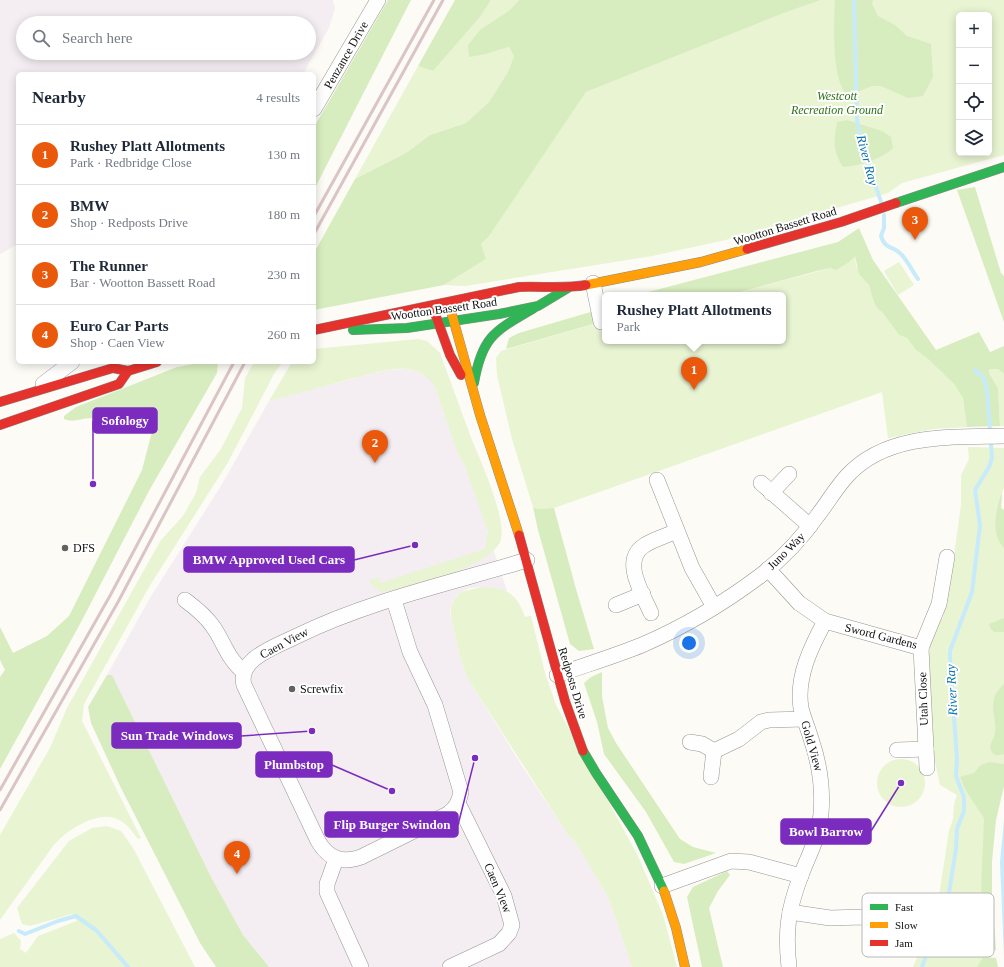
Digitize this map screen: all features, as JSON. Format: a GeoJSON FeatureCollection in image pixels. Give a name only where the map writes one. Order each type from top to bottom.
{"type":"FeatureCollection","features":[{"type":"Feature","properties":{"kind":"main road","name":"Wootton Bassett Road"},"geometry":{"type":"LineString","coordinates":[[316,329],[520,287],[539,286],[568,288],[716,258],[862,214],[1004,167]]}},
{"type":"Feature","properties":{"kind":"main road","name":"Wootton Bassett Road"},"geometry":{"type":"LineString","coordinates":[[316,329],[377,330],[455,322],[538,306],[568,288]]}},
{"type":"Feature","properties":{"kind":"main road","name":"Redposts Drive"},"geometry":{"type":"LineString","coordinates":[[448,301],[455,322],[472,392],[527,560],[557,675],[586,758],[635,830],[662,886],[678,936],[685,967]]}},
{"type":"Feature","properties":{"kind":"main road","name":"Redposts Drive"},"geometry":{"type":"LineString","coordinates":[[432,305],[450,355],[472,392]]}},
{"type":"Feature","properties":{"kind":"main road"},"geometry":{"type":"LineString","coordinates":[[472,392],[478,360],[485,342],[504,326],[538,306]]}},
{"type":"Feature","properties":{"kind":"main road"},"geometry":{"type":"LineString","coordinates":[[0,402],[113,368],[128,371],[151,364]]}},
{"type":"Feature","properties":{"kind":"main road"},"geometry":{"type":"LineString","coordinates":[[0,425],[119,384],[128,371]]}},
{"type":"Feature","properties":{"kind":"street","name":"Penzance Drive"},"geometry":{"type":"LineString","coordinates":[[316,106],[378,0]]}},
{"type":"Feature","properties":{"kind":"street"},"geometry":{"type":"LineString","coordinates":[[593,284],[601,322]]}},
{"type":"Feature","properties":{"kind":"street"},"geometry":{"type":"LineString","coordinates":[[32,392],[69,364]]}},
{"type":"Feature","properties":{"kind":"street","name":"Juno Way"},"geometry":{"type":"LineString","coordinates":[[557,675],[644,644],[674,630],[714,607],[768,569],[810,526],[848,475],[878,453],[912,442],[972,436],[1002,436]]}},
{"type":"Feature","properties":{"kind":"street"},"geometry":{"type":"LineString","coordinates":[[789,474],[766,488],[810,526]]}},
{"type":"Feature","properties":{"kind":"street"},"geometry":{"type":"LineString","coordinates":[[657,480],[676,532],[696,579],[714,607]]}},
{"type":"Feature","properties":{"kind":"street"},"geometry":{"type":"LineString","coordinates":[[651,613],[633,566],[635,554],[644,545],[676,532]]}},
{"type":"Feature","properties":{"kind":"street","name":"Sword Gardens"},"geometry":{"type":"LineString","coordinates":[[768,569],[799,603],[825,621],[921,648],[933,622],[939,604],[947,557]]}},
{"type":"Feature","properties":{"kind":"street","name":"Caen View"},"geometry":{"type":"LineString","coordinates":[[244,672],[254,659],[266,651],[335,618],[527,560]]}},
{"type":"Feature","properties":{"kind":"street"},"geometry":{"type":"LineString","coordinates":[[616,605],[643,594]]}},
{"type":"Feature","properties":{"kind":"street"},"geometry":{"type":"LineString","coordinates":[[185,600],[210,622],[237,667],[244,672],[244,686],[302,808],[324,850],[336,859],[352,860],[361,857],[448,814],[458,803]]}},
{"type":"Feature","properties":{"kind":"street","name":"Caen View"},"geometry":{"type":"LineString","coordinates":[[394,600],[410,652],[435,705],[441,723],[461,792],[458,803],[504,896],[512,925],[509,933],[499,944],[450,967]]}},
{"type":"Feature","properties":{"kind":"street","name":"Gold View"},"geometry":{"type":"LineString","coordinates":[[789,967],[786,933],[790,912],[801,876],[817,834],[822,802],[819,767],[801,707],[802,676],[808,654],[825,621]]}},
{"type":"Feature","properties":{"kind":"street","name":"Utah Close"},"geometry":{"type":"LineString","coordinates":[[921,648],[927,768]]}},
{"type":"Feature","properties":{"kind":"street"},"geometry":{"type":"LineString","coordinates":[[714,751],[739,739],[761,722],[769,720],[804,719]]}},
{"type":"Feature","properties":{"kind":"street"},"geometry":{"type":"LineString","coordinates":[[690,742],[702,744],[714,751]]}},
{"type":"Feature","properties":{"kind":"street"},"geometry":{"type":"LineString","coordinates":[[897,750],[926,749]]}},
{"type":"Feature","properties":{"kind":"street"},"geometry":{"type":"LineString","coordinates":[[711,777],[714,751]]}},
{"type":"Feature","properties":{"kind":"street"},"geometry":{"type":"LineString","coordinates":[[336,859],[328,884],[328,892],[361,967]]}},
{"type":"Feature","properties":{"kind":"street"},"geometry":{"type":"LineString","coordinates":[[662,886],[731,861],[757,863],[801,876]]}},
{"type":"Feature","properties":{"kind":"street"},"geometry":{"type":"LineString","coordinates":[[790,912],[830,918],[862,917]]}},
{"type":"Feature","properties":{"kind":"shaded area"},"geometry":{"type":"Polygon","coordinates":[[[0,0],[333,0],[335,8],[329,28],[316,51],[316,16],[16,16],[16,60],[311,60],[304,72],[16,72],[16,245],[0,254],[0,0]]]}},
{"type":"Feature","properties":{"kind":"shaded area"},"geometry":{"type":"Polygon","coordinates":[[[407,369],[429,378],[435,387],[457,452],[464,464],[480,508],[507,591],[481,587],[469,588],[457,595],[452,602],[450,613],[461,661],[468,679],[519,761],[570,838],[574,840],[609,899],[632,967],[247,967],[107,675],[150,598],[222,484],[269,401],[374,373],[388,370],[407,369]]]}},
{"type":"Feature","properties":{"kind":"green space"},"geometry":{"type":"Polygon","coordinates":[[[388,0],[411,0],[316,186],[316,124],[388,0]]]}},
{"type":"Feature","properties":{"kind":"green space"},"geometry":{"type":"Polygon","coordinates":[[[455,0],[491,0],[480,17],[433,71],[418,66],[455,0]]]}},
{"type":"Feature","properties":{"kind":"green space"},"geometry":{"type":"Polygon","coordinates":[[[491,0],[519,0],[510,10],[481,29],[486,54],[509,47],[514,56],[508,72],[489,102],[466,123],[430,135],[406,153],[355,179],[418,66],[433,71],[480,17],[491,0]]]}},
{"type":"Feature","properties":{"kind":"green space"},"geometry":{"type":"Polygon","coordinates":[[[519,0],[821,0],[784,13],[586,92],[489,236],[481,244],[486,259],[444,285],[316,310],[316,249],[355,179],[406,153],[430,135],[466,123],[489,102],[508,72],[514,56],[509,47],[486,54],[469,57],[468,45],[481,29],[510,10],[519,0]]]}},
{"type":"Feature","properties":{"kind":"green space","name":"Westcott Recreation Ground"},"geometry":{"type":"Polygon","coordinates":[[[821,0],[1004,0],[1004,155],[902,183],[888,193],[730,239],[652,256],[465,286],[444,285],[486,259],[481,244],[489,235],[586,92],[784,13],[821,0]]]}},
{"type":"Feature","properties":{"kind":"green space"},"geometry":{"type":"Polygon","coordinates":[[[835,0],[873,0],[872,4],[878,16],[895,25],[907,36],[931,44],[933,77],[923,96],[908,98],[881,86],[872,86],[848,96],[843,89],[836,65],[834,36],[835,0]]]}},
{"type":"Feature","properties":{"kind":"green space"},"geometry":{"type":"Polygon","coordinates":[[[847,120],[882,131],[891,137],[893,148],[870,161],[843,167],[835,150],[835,135],[837,122],[847,120]]]}},
{"type":"Feature","properties":{"kind":"green space"},"geometry":{"type":"Polygon","coordinates":[[[975,187],[1001,273],[1004,276],[1004,322],[957,190],[975,187]]]}},
{"type":"Feature","properties":{"kind":"green space"},"geometry":{"type":"Polygon","coordinates":[[[859,228],[873,260],[936,350],[979,332],[990,352],[1004,346],[1004,374],[998,369],[989,369],[989,373],[998,388],[1000,426],[967,427],[963,398],[954,384],[928,359],[916,350],[907,338],[899,335],[882,312],[877,308],[869,285],[859,274],[855,256],[849,262],[836,270],[831,268],[817,271],[740,292],[648,292],[838,242],[859,228]]]}},
{"type":"Feature","properties":{"kind":"green space"},"geometry":{"type":"Polygon","coordinates":[[[855,255],[856,265],[869,285],[877,308],[882,312],[899,335],[907,338],[916,350],[928,359],[954,384],[963,398],[967,427],[933,429],[888,438],[882,392],[554,508],[537,509],[533,507],[512,439],[497,375],[496,358],[501,351],[602,322],[602,344],[786,344],[786,292],[740,292],[831,268],[855,255]]]}},
{"type":"Feature","properties":{"kind":"green space"},"geometry":{"type":"Polygon","coordinates":[[[899,262],[914,285],[898,295],[884,271],[899,262]]]}},
{"type":"Feature","properties":{"kind":"green space"},"geometry":{"type":"Polygon","coordinates":[[[594,311],[597,323],[506,349],[509,338],[519,333],[594,311]]]}},
{"type":"Feature","properties":{"kind":"green space"},"geometry":{"type":"Polygon","coordinates":[[[418,339],[427,341],[440,353],[497,505],[502,532],[500,542],[493,551],[480,560],[446,576],[408,587],[380,592],[368,581],[379,577],[380,583],[485,549],[488,532],[464,464],[457,452],[435,387],[427,377],[416,371],[408,369],[386,370],[269,401],[291,364],[316,364],[316,349],[418,339]]]}},
{"type":"Feature","properties":{"kind":"green space"},"geometry":{"type":"Polygon","coordinates":[[[194,364],[218,364],[217,373],[150,489],[80,624],[0,769],[0,677],[5,670],[0,660],[0,627],[13,653],[47,636],[69,616],[142,470],[154,424],[154,416],[137,415],[126,421],[118,431],[95,419],[87,418],[72,421],[64,419],[64,416],[76,407],[177,367],[194,364]]]}},
{"type":"Feature","properties":{"kind":"green space"},"geometry":{"type":"Polygon","coordinates":[[[253,364],[281,364],[275,372],[227,464],[149,587],[84,704],[82,721],[141,838],[138,839],[126,825],[113,817],[94,819],[75,827],[66,833],[53,846],[0,920],[0,835],[50,748],[67,708],[161,540],[183,516],[196,493],[200,477],[221,449],[242,408],[245,378],[253,364]]]}},
{"type":"Feature","properties":{"kind":"green space"},"geometry":{"type":"Polygon","coordinates":[[[989,368],[998,369],[1004,374],[1004,426],[1000,426],[998,388],[989,373],[989,368]]]}},
{"type":"Feature","properties":{"kind":"green space"},"geometry":{"type":"Polygon","coordinates":[[[968,447],[1004,448],[1004,488],[1002,492],[1001,508],[1004,510],[1004,786],[984,854],[981,893],[939,893],[949,831],[953,819],[954,804],[957,795],[940,785],[932,748],[929,655],[930,643],[937,624],[943,618],[950,585],[961,505],[961,475],[969,459],[968,447]]]}},
{"type":"Feature","properties":{"kind":"green space"},"geometry":{"type":"Polygon","coordinates":[[[1002,492],[1001,508],[1004,510],[1004,548],[997,535],[996,528],[996,513],[1002,492]]]}},
{"type":"Feature","properties":{"kind":"green space"},"geometry":{"type":"Polygon","coordinates":[[[533,507],[537,509],[554,508],[594,649],[579,651],[570,644],[533,507]]]}},
{"type":"Feature","properties":{"kind":"green space"},"geometry":{"type":"Polygon","coordinates":[[[481,587],[504,590],[518,602],[525,617],[531,616],[545,673],[556,705],[638,856],[663,915],[677,967],[632,967],[609,899],[574,840],[570,838],[468,679],[461,661],[451,617],[451,607],[454,599],[461,592],[481,587]]]}},
{"type":"Feature","properties":{"kind":"green space"},"geometry":{"type":"Polygon","coordinates":[[[1004,618],[1004,632],[994,632],[990,628],[989,624],[1004,618]]]}},
{"type":"Feature","properties":{"kind":"green space"},"geometry":{"type":"Polygon","coordinates":[[[602,672],[602,696],[608,728],[616,743],[680,839],[693,847],[716,853],[684,864],[674,862],[646,812],[604,754],[597,722],[584,683],[591,677],[602,672]]]}},
{"type":"Feature","properties":{"kind":"green space"},"geometry":{"type":"Polygon","coordinates":[[[107,675],[112,675],[212,879],[243,935],[269,967],[216,967],[200,943],[121,788],[91,723],[88,707],[107,675]]]}},
{"type":"Feature","properties":{"kind":"green space"},"geometry":{"type":"Polygon","coordinates":[[[1004,684],[1004,754],[998,755],[993,753],[990,748],[995,735],[993,703],[999,689],[1004,684]]]}},
{"type":"Feature","properties":{"kind":"green space"},"geometry":{"type":"Polygon","coordinates":[[[901,759],[910,761],[918,766],[923,774],[925,783],[923,792],[918,800],[910,805],[901,807],[892,805],[884,800],[879,792],[877,783],[879,774],[884,766],[892,761],[901,759]]]}},
{"type":"Feature","properties":{"kind":"green space"},"geometry":{"type":"Polygon","coordinates":[[[989,762],[1004,764],[1004,786],[996,820],[992,862],[992,893],[981,893],[984,818],[966,791],[960,777],[974,773],[981,765],[989,762]]]}},
{"type":"Feature","properties":{"kind":"green space"},"geometry":{"type":"Polygon","coordinates":[[[107,826],[121,831],[133,848],[195,967],[0,967],[0,939],[14,933],[21,941],[20,949],[26,953],[38,936],[77,921],[72,914],[30,926],[22,924],[17,908],[69,841],[92,828],[107,826]]]}},
{"type":"Feature","properties":{"kind":"green space"},"geometry":{"type":"Polygon","coordinates":[[[727,871],[730,875],[718,891],[709,908],[723,967],[702,967],[687,897],[693,887],[727,871]]]}},
{"type":"Feature","properties":{"kind":"green space"},"geometry":{"type":"Polygon","coordinates":[[[994,922],[996,950],[994,950],[994,922]]]}},
{"type":"Feature","properties":{"kind":"green space"},"geometry":{"type":"Polygon","coordinates":[[[918,957],[983,957],[977,967],[913,967],[918,957]]]}},
{"type":"Feature","properties":{"kind":"green space"},"geometry":{"type":"Polygon","coordinates":[[[983,957],[996,958],[998,967],[977,967],[983,957]]]}},
{"type":"Feature","properties":{"kind":"water"},"geometry":{"type":"Polygon","coordinates":[[[1004,821],[1004,956],[1000,862],[1004,821]]]}},
{"type":"Feature","properties":{"kind":"waterway","name":"River Ray"},"geometry":{"type":"LineString","coordinates":[[854,0],[857,120],[861,141],[881,202]]}},
{"type":"Feature","properties":{"kind":"waterway","name":"River Ray"},"geometry":{"type":"LineString","coordinates":[[884,215],[884,228],[881,236],[883,241],[887,246],[901,254],[918,279]]}},
{"type":"Feature","properties":{"kind":"waterway","name":"River Ray"},"geometry":{"type":"LineString","coordinates":[[949,893],[956,849],[957,829],[964,811],[964,797],[956,776],[957,759],[950,651],[972,592],[980,525],[975,490],[989,467],[992,458],[987,389],[983,377],[975,370]]}},
{"type":"Feature","properties":{"kind":"waterway"},"geometry":{"type":"LineString","coordinates":[[19,931],[25,934],[58,921],[76,916],[97,931],[128,967]]}},
{"type":"Feature","properties":{"kind":"waterway","name":"River Ray"},"geometry":{"type":"LineString","coordinates":[[922,967],[926,957]]}},
{"type":"Feature","properties":{"kind":"railway"},"geometry":{"type":"LineString","coordinates":[[316,212],[434,0]]}},
{"type":"Feature","properties":{"kind":"railway"},"geometry":{"type":"LineString","coordinates":[[316,230],[443,0]]}},
{"type":"Feature","properties":{"kind":"railway"},"geometry":{"type":"LineString","coordinates":[[0,790],[111,594],[233,364]]}},
{"type":"Feature","properties":{"kind":"railway"},"geometry":{"type":"LineString","coordinates":[[0,810],[118,602],[244,364]]}},
{"type":"Feature","properties":{"kind":"traffic: fast"},"geometry":{"type":"LineString","coordinates":[[896,203],[1004,167]]}},
{"type":"Feature","properties":{"kind":"traffic: fast"},"geometry":{"type":"LineString","coordinates":[[353,330],[407,328],[499,314],[538,306],[568,288]]}},
{"type":"Feature","properties":{"kind":"traffic: fast"},"geometry":{"type":"LineString","coordinates":[[474,383],[481,355],[492,336],[500,329],[534,308]]}},
{"type":"Feature","properties":{"kind":"traffic: fast"},"geometry":{"type":"LineString","coordinates":[[583,751],[638,836],[664,891]]}},
{"type":"Feature","properties":{"kind":"traffic: slow"},"geometry":{"type":"LineString","coordinates":[[586,285],[701,262],[747,249]]}},
{"type":"Feature","properties":{"kind":"traffic: slow"},"geometry":{"type":"LineString","coordinates":[[449,304],[480,415],[519,535]]}},
{"type":"Feature","properties":{"kind":"traffic: slow"},"geometry":{"type":"LineString","coordinates":[[664,891],[676,928],[685,967]]}},
{"type":"Feature","properties":{"kind":"traffic: jam"},"geometry":{"type":"LineString","coordinates":[[747,249],[841,222],[896,203]]}},
{"type":"Feature","properties":{"kind":"traffic: jam"},"geometry":{"type":"LineString","coordinates":[[316,330],[519,287],[561,287],[586,285]]}},
{"type":"Feature","properties":{"kind":"traffic: jam"},"geometry":{"type":"LineString","coordinates":[[433,308],[450,355],[461,375]]}},
{"type":"Feature","properties":{"kind":"traffic: jam"},"geometry":{"type":"LineString","coordinates":[[0,402],[113,368],[128,371],[151,364]]}},
{"type":"Feature","properties":{"kind":"traffic: jam"},"geometry":{"type":"LineString","coordinates":[[0,425],[119,384],[128,371]]}},
{"type":"Feature","properties":{"kind":"traffic: jam"},"geometry":{"type":"LineString","coordinates":[[519,535],[565,701],[583,751]]}},
{"type":"Feature","properties":{"kind":"place","name":"The Runner"},"geometry":{"type":"Point","coordinates":[915,240]}},
{"type":"Feature","properties":{"kind":"place","name":"Rushey Platt Allotments"},"geometry":{"type":"Point","coordinates":[694,390]}},
{"type":"Feature","properties":{"kind":"place","name":"BMW"},"geometry":{"type":"Point","coordinates":[375,463]}},
{"type":"Feature","properties":{"kind":"place","name":"Sofology"},"geometry":{"type":"Point","coordinates":[93,484]}},
{"type":"Feature","properties":{"kind":"place","name":"BMW Approved Used Cars"},"geometry":{"type":"Point","coordinates":[415,545]}},
{"type":"Feature","properties":{"kind":"place","name":"DFS"},"geometry":{"type":"Point","coordinates":[65,548]}},
{"type":"Feature","properties":{"kind":"place","name":"Screwfix"},"geometry":{"type":"Point","coordinates":[292,689]}},
{"type":"Feature","properties":{"kind":"place","name":"Sun Trade Windows"},"geometry":{"type":"Point","coordinates":[312,731]}},
{"type":"Feature","properties":{"kind":"place","name":"Flip Burger Swindon"},"geometry":{"type":"Point","coordinates":[475,758]}},
{"type":"Feature","properties":{"kind":"place","name":"Bowl Barrow"},"geometry":{"type":"Point","coordinates":[901,783]}},
{"type":"Feature","properties":{"kind":"place","name":"Plumbstop"},"geometry":{"type":"Point","coordinates":[392,791]}},
{"type":"Feature","properties":{"kind":"place","name":"Euro Car Parts"},"geometry":{"type":"Point","coordinates":[237,874]}}]}
